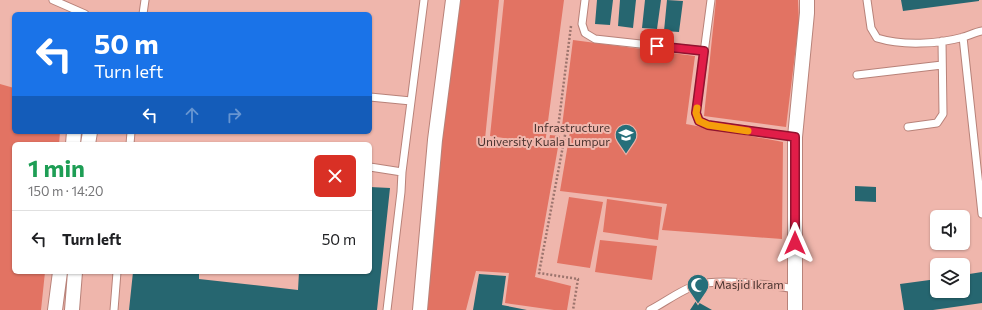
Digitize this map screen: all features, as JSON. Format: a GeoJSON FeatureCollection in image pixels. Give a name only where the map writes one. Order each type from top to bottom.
{"type":"FeatureCollection","features":[{"type":"Feature","properties":{"kind":"street"},"geometry":{"type":"LineString","coordinates":[[420,310],[435,140],[453,0]]}},
{"type":"Feature","properties":{"kind":"street"},"geometry":{"type":"LineString","coordinates":[[795,310],[795,137],[807,12],[806,0]]}},
{"type":"Feature","properties":{"kind":"street"},"geometry":{"type":"LineString","coordinates":[[56,310],[60,274]]}},
{"type":"Feature","properties":{"kind":"street"},"geometry":{"type":"LineString","coordinates":[[72,310],[75,274]]}},
{"type":"Feature","properties":{"kind":"lane"},"geometry":{"type":"LineString","coordinates":[[53,0],[80,12]]}},
{"type":"Feature","properties":{"kind":"lane"},"geometry":{"type":"LineString","coordinates":[[143,12],[145,0]]}},
{"type":"Feature","properties":{"kind":"lane"},"geometry":{"type":"LineString","coordinates":[[387,310],[402,172],[424,0]]}},
{"type":"Feature","properties":{"kind":"lane"},"geometry":{"type":"LineString","coordinates":[[585,0],[582,24],[585,33],[595,39],[704,51]]}},
{"type":"Feature","properties":{"kind":"lane"},"geometry":{"type":"LineString","coordinates":[[711,0],[696,113],[699,121],[708,125],[795,137]]}},
{"type":"Feature","properties":{"kind":"lane"},"geometry":{"type":"LineString","coordinates":[[867,0],[871,28],[877,38],[888,42],[942,41],[963,37],[982,31]]}},
{"type":"Feature","properties":{"kind":"lane"},"geometry":{"type":"LineString","coordinates":[[963,37],[982,214]]}},
{"type":"Feature","properties":{"kind":"lane"},"geometry":{"type":"LineString","coordinates":[[908,127],[937,123],[943,114],[942,41]]}},
{"type":"Feature","properties":{"kind":"lane"},"geometry":{"type":"LineString","coordinates":[[857,75],[942,65]]}},
{"type":"Feature","properties":{"kind":"lane"},"geometry":{"type":"LineString","coordinates":[[372,97],[411,101]]}},
{"type":"Feature","properties":{"kind":"lane"},"geometry":{"type":"LineString","coordinates":[[372,167],[402,172]]}},
{"type":"Feature","properties":{"kind":"lane"},"geometry":{"type":"LineString","coordinates":[[114,310],[118,274]]}},
{"type":"Feature","properties":{"kind":"lane"},"geometry":{"type":"LineString","coordinates":[[650,310],[696,285],[711,283],[772,285],[795,289]]}},
{"type":"Feature","properties":{"kind":"path"},"geometry":{"type":"LineString","coordinates":[[571,23],[558,128],[566,130],[539,274],[578,279],[573,310]]}},
{"type":"Feature","properties":{"kind":"shaded area"},"geometry":{"type":"Polygon","coordinates":[[[458,0],[499,0],[485,139],[548,148],[550,135],[560,136],[535,277],[571,286],[567,310],[554,310],[505,303],[509,273],[476,271],[466,310],[424,310],[446,86],[458,0]]]}},
{"type":"Feature","properties":{"kind":"shaded area"},"geometry":{"type":"Polygon","coordinates":[[[504,0],[564,0],[545,144],[490,136],[504,0]]]}},
{"type":"Feature","properties":{"kind":"shaded area"},"geometry":{"type":"Polygon","coordinates":[[[716,0],[798,0],[799,22],[786,127],[704,116],[716,0]]]}},
{"type":"Feature","properties":{"kind":"shaded area"},"geometry":{"type":"Polygon","coordinates":[[[573,40],[695,56],[686,124],[783,142],[782,239],[662,230],[667,204],[560,191],[571,126],[562,126],[573,40]]]}},
{"type":"Feature","properties":{"kind":"shaded area"},"geometry":{"type":"Polygon","coordinates":[[[0,84],[12,87],[12,134],[60,134],[59,142],[12,142],[12,274],[45,274],[41,310],[0,310],[0,84]]]}},
{"type":"Feature","properties":{"kind":"shaded area"},"geometry":{"type":"Polygon","coordinates":[[[569,197],[603,202],[590,268],[557,263],[569,197]]]}},
{"type":"Feature","properties":{"kind":"shaded area"},"geometry":{"type":"Polygon","coordinates":[[[607,199],[662,207],[658,240],[603,232],[607,199]]]}},
{"type":"Feature","properties":{"kind":"shaded area"},"geometry":{"type":"Polygon","coordinates":[[[600,240],[657,246],[652,280],[595,272],[600,240]]]}},
{"type":"Feature","properties":{"kind":"building"},"geometry":{"type":"Polygon","coordinates":[[[597,0],[613,0],[610,25],[595,24],[597,0]]]}},
{"type":"Feature","properties":{"kind":"building"},"geometry":{"type":"Polygon","coordinates":[[[620,0],[636,0],[633,28],[618,26],[620,0]]]}},
{"type":"Feature","properties":{"kind":"building"},"geometry":{"type":"Polygon","coordinates":[[[645,0],[661,0],[657,29],[642,28],[645,0]]]}},
{"type":"Feature","properties":{"kind":"building"},"geometry":{"type":"Polygon","coordinates":[[[667,0],[683,1],[679,32],[664,31],[667,0]]]}},
{"type":"Feature","properties":{"kind":"building"},"geometry":{"type":"Polygon","coordinates":[[[901,0],[979,0],[979,1],[903,11],[901,0]]]}},
{"type":"Feature","properties":{"kind":"building"},"geometry":{"type":"Polygon","coordinates":[[[855,186],[876,187],[876,202],[855,201],[855,186]]]}},
{"type":"Feature","properties":{"kind":"building"},"geometry":{"type":"Polygon","coordinates":[[[372,187],[390,188],[377,310],[129,310],[133,274],[199,274],[199,279],[298,290],[299,274],[372,274],[372,187]]]}},
{"type":"Feature","properties":{"kind":"building"},"geometry":{"type":"Polygon","coordinates":[[[982,272],[982,303],[933,310],[904,310],[900,284],[930,280],[930,298],[970,298],[970,274],[982,272]]]}},
{"type":"Feature","properties":{"kind":"building"},"geometry":{"type":"Polygon","coordinates":[[[479,274],[506,276],[502,305],[527,310],[473,310],[479,274]]]}},
{"type":"Feature","properties":{"kind":"building","name":"Masjid Ikram"},"geometry":{"type":"Polygon","coordinates":[[[696,301],[712,310],[690,310],[696,301]]]}},
{"type":"Feature","properties":{"kind":"slow traffic"},"geometry":{"type":"LineString","coordinates":[[697,108],[696,113],[699,121],[708,125],[748,131]]}},
{"type":"Feature","properties":{"kind":"place","name":"Infrastructure University Kuala Lumpur"},"geometry":{"type":"Point","coordinates":[626,154]}},
{"type":"Feature","properties":{"kind":"place","name":"Masjid Ikram"},"geometry":{"type":"Point","coordinates":[698,304]}},
{"type":"Feature","properties":{"kind":"route"},"geometry":{"type":"LineString","coordinates":[[657,46],[704,51],[696,113],[699,121],[708,125],[795,137],[795,243]]}}]}
